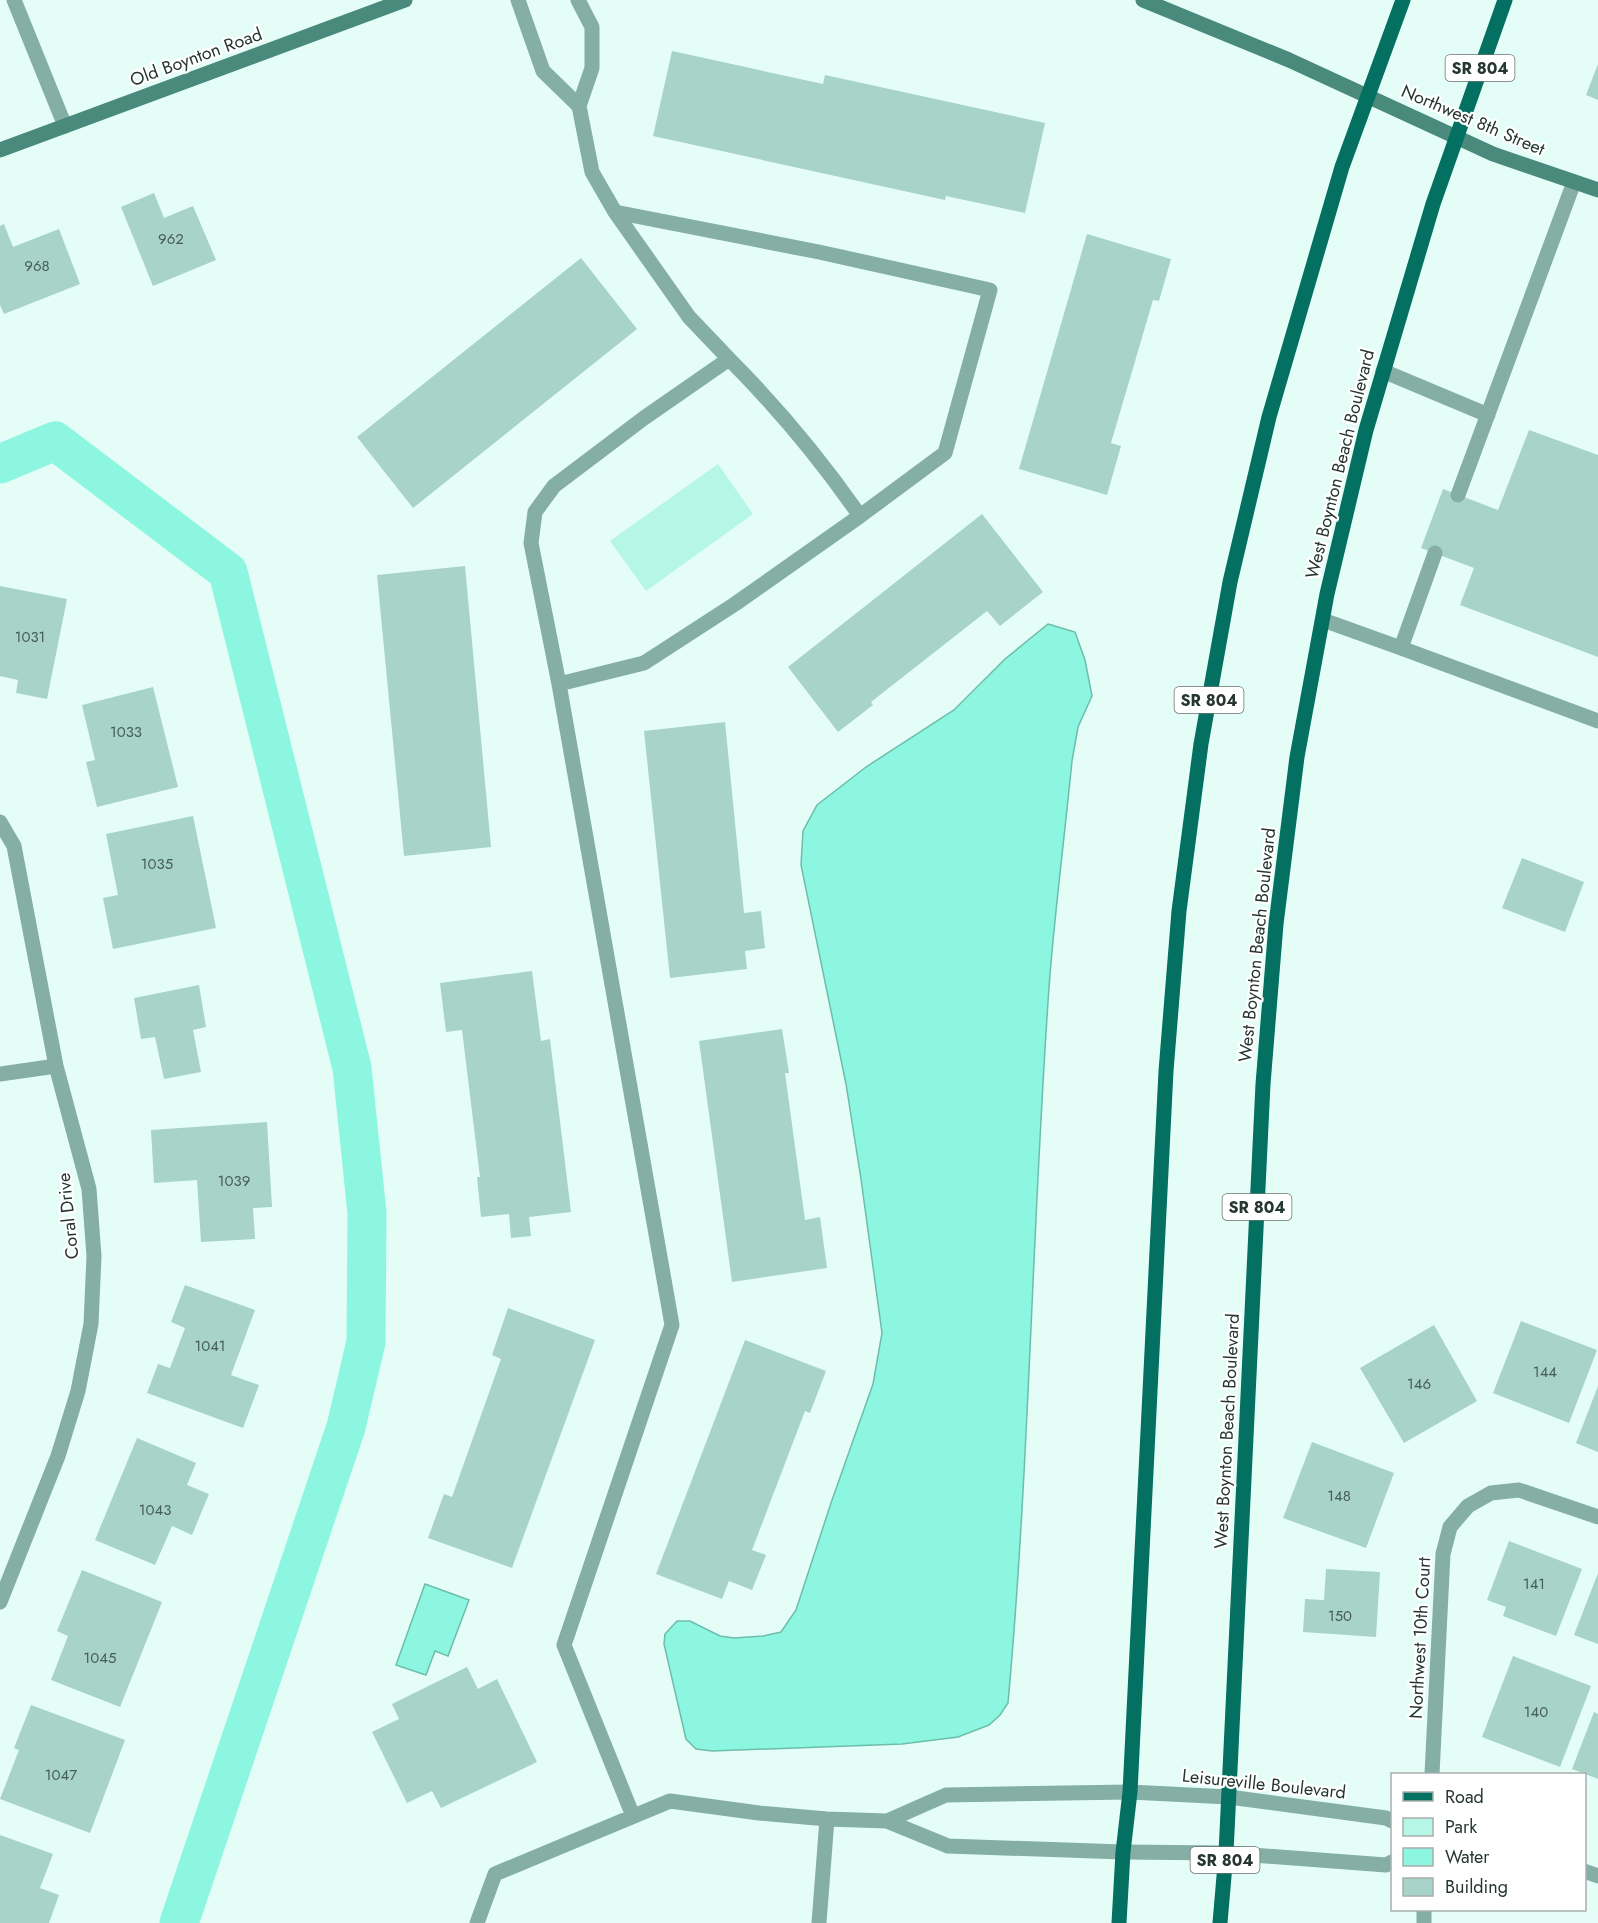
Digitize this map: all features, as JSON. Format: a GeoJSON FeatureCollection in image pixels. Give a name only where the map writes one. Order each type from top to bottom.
{"type":"FeatureCollection","features":[{"type":"Feature","properties":{"kind":"main road","name":"SR 804"},"geometry":{"type":"LineString","coordinates":[[1119,1923],[1123,1852],[1130,1792],[1166,1071],[1179,911],[1201,744],[1230,582],[1269,417],[1342,167],[1403,0]]}},
{"type":"Feature","properties":{"kind":"main road","name":"West Boynton Beach Boulevard"},"geometry":{"type":"LineString","coordinates":[[1220,1923],[1229,1797],[1263,1084],[1276,924],[1297,757],[1323,620],[1366,430],[1416,257],[1505,0]]}},
{"type":"Feature","properties":{"kind":"street"},"geometry":{"type":"LineString","coordinates":[[14,0],[65,126]]}},
{"type":"Feature","properties":{"kind":"street","name":"Old Boynton Road"},"geometry":{"type":"LineString","coordinates":[[0,150],[405,0]]}},
{"type":"Feature","properties":{"kind":"street"},"geometry":{"type":"LineString","coordinates":[[518,0],[543,71],[579,106]]}},
{"type":"Feature","properties":{"kind":"street"},"geometry":{"type":"LineString","coordinates":[[578,0],[592,27],[592,68],[579,106],[592,172],[615,212],[682,309],[756,386],[834,478],[860,516]]}},
{"type":"Feature","properties":{"kind":"street"},"geometry":{"type":"LineString","coordinates":[[1143,0],[1289,60],[1368,96]]}},
{"type":"Feature","properties":{"kind":"street","name":"Northwest 8th Street"},"geometry":{"type":"LineString","coordinates":[[1368,96],[1493,154],[1598,190]]}},
{"type":"Feature","properties":{"kind":"street"},"geometry":{"type":"LineString","coordinates":[[1458,495],[1574,182]]}},
{"type":"Feature","properties":{"kind":"street"},"geometry":{"type":"LineString","coordinates":[[559,684],[644,663],[735,604],[945,453],[990,290],[819,252],[615,212]]}},
{"type":"Feature","properties":{"kind":"street"},"geometry":{"type":"LineString","coordinates":[[633,1816],[564,1645],[672,1325],[559,684],[531,543],[535,512],[554,486],[644,418],[729,359]]}},
{"type":"Feature","properties":{"kind":"street"},"geometry":{"type":"LineString","coordinates":[[1383,371],[1488,415]]}},
{"type":"Feature","properties":{"kind":"street"},"geometry":{"type":"LineString","coordinates":[[1401,648],[1435,553]]}},
{"type":"Feature","properties":{"kind":"street"},"geometry":{"type":"LineString","coordinates":[[1323,620],[1598,721]]}},
{"type":"Feature","properties":{"kind":"street","name":"Coral Drive"},"geometry":{"type":"LineString","coordinates":[[0,822],[14,846],[56,1066],[89,1188],[94,1256],[90,1324],[78,1391],[58,1456],[0,1602]]}},
{"type":"Feature","properties":{"kind":"street"},"geometry":{"type":"LineString","coordinates":[[0,1074],[56,1066]]}},
{"type":"Feature","properties":{"kind":"street","name":"Northwest 10th Court"},"geometry":{"type":"LineString","coordinates":[[1432,1773],[1443,1554],[1450,1527],[1468,1506],[1491,1493],[1519,1490],[1598,1517]]}},
{"type":"Feature","properties":{"kind":"street","name":"Leisureville Boulevard"},"geometry":{"type":"LineString","coordinates":[[887,1821],[946,1796],[1130,1792],[1229,1797],[1391,1820]]}},
{"type":"Feature","properties":{"kind":"street"},"geometry":{"type":"LineString","coordinates":[[477,1923],[495,1874],[670,1801],[826,1819],[887,1821],[948,1846],[1226,1853],[1386,1865],[1391,1862]]}},
{"type":"Feature","properties":{"kind":"street"},"geometry":{"type":"LineString","coordinates":[[819,1923],[826,1819]]}},
{"type":"Feature","properties":{"kind":"green space"},"geometry":{"type":"Polygon","coordinates":[[[718,464],[753,514],[646,591],[610,541],[718,464]]]}},
{"type":"Feature","properties":{"kind":"water"},"geometry":{"type":"Polygon","coordinates":[[[1048,624],[1075,632],[1085,660],[1092,696],[1078,727],[1072,761],[1050,974],[1021,1521],[1008,1703],[989,1725],[958,1737],[902,1744],[712,1751],[696,1749],[686,1739],[664,1644],[665,1634],[677,1621],[690,1621],[720,1636],[734,1638],[781,1632],[796,1610],[873,1384],[882,1333],[846,1084],[801,865],[803,831],[817,805],[866,767],[954,710],[1005,659],[1048,624]]]}},
{"type":"Feature","properties":{"kind":"water"},"geometry":{"type":"Polygon","coordinates":[[[425,1584],[469,1600],[448,1656],[435,1651],[426,1675],[396,1665],[425,1584]]]}},
{"type":"Feature","properties":{"kind":"building"},"geometry":{"type":"Polygon","coordinates":[[[672,51],[823,84],[825,75],[1045,123],[1025,213],[946,196],[945,200],[653,136],[672,51]]]}},
{"type":"Feature","properties":{"kind":"building"},"geometry":{"type":"Polygon","coordinates":[[[1598,64],[1598,100],[1586,95],[1598,64]]]}},
{"type":"Feature","properties":{"kind":"building"},"geometry":{"type":"Polygon","coordinates":[[[154,193],[164,218],[193,206],[216,260],[153,286],[121,207],[154,193]]]}},
{"type":"Feature","properties":{"kind":"building"},"geometry":{"type":"Polygon","coordinates":[[[4,224],[13,247],[59,229],[80,284],[4,314],[0,305],[0,226],[4,224]]]}},
{"type":"Feature","properties":{"kind":"building"},"geometry":{"type":"Polygon","coordinates":[[[1087,234],[1171,259],[1159,301],[1153,300],[1111,443],[1121,446],[1107,495],[1019,469],[1087,234]]]}},
{"type":"Feature","properties":{"kind":"building"},"geometry":{"type":"Polygon","coordinates":[[[581,258],[637,329],[413,508],[357,437],[581,258]]]}},
{"type":"Feature","properties":{"kind":"building"},"geometry":{"type":"Polygon","coordinates":[[[1529,430],[1598,455],[1598,657],[1460,605],[1474,568],[1421,548],[1443,489],[1498,510],[1529,430]]]}},
{"type":"Feature","properties":{"kind":"building"},"geometry":{"type":"Polygon","coordinates":[[[982,514],[1043,592],[1000,626],[987,611],[871,702],[873,705],[838,732],[788,667],[982,514]]]}},
{"type":"Feature","properties":{"kind":"building"},"geometry":{"type":"Polygon","coordinates":[[[465,566],[491,847],[404,856],[377,575],[465,566]]]}},
{"type":"Feature","properties":{"kind":"building"},"geometry":{"type":"Polygon","coordinates":[[[0,586],[67,599],[47,699],[16,693],[18,680],[0,676],[0,586]]]}},
{"type":"Feature","properties":{"kind":"building"},"geometry":{"type":"Polygon","coordinates":[[[153,687],[178,787],[97,807],[86,762],[95,760],[82,705],[153,687]]]}},
{"type":"Feature","properties":{"kind":"building"},"geometry":{"type":"Polygon","coordinates":[[[725,722],[744,913],[761,911],[765,948],[745,951],[747,969],[670,978],[644,731],[725,722]]]}},
{"type":"Feature","properties":{"kind":"building"},"geometry":{"type":"Polygon","coordinates":[[[193,816],[216,928],[113,949],[103,898],[118,895],[106,834],[193,816]]]}},
{"type":"Feature","properties":{"kind":"building"},"geometry":{"type":"Polygon","coordinates":[[[1522,858],[1584,882],[1565,932],[1502,908],[1522,858]]]}},
{"type":"Feature","properties":{"kind":"building"},"geometry":{"type":"Polygon","coordinates":[[[532,971],[541,1041],[550,1039],[571,1212],[529,1217],[531,1236],[511,1238],[509,1214],[481,1217],[477,1177],[480,1177],[462,1030],[446,1032],[440,983],[532,971]]]}},
{"type":"Feature","properties":{"kind":"building"},"geometry":{"type":"Polygon","coordinates":[[[199,985],[206,1027],[193,1030],[201,1072],[164,1079],[155,1037],[141,1039],[134,998],[199,985]]]}},
{"type":"Feature","properties":{"kind":"building"},"geometry":{"type":"Polygon","coordinates":[[[782,1029],[789,1073],[785,1073],[805,1220],[820,1217],[827,1268],[732,1282],[699,1041],[782,1029]]]}},
{"type":"Feature","properties":{"kind":"building"},"geometry":{"type":"Polygon","coordinates":[[[267,1122],[272,1207],[253,1208],[255,1239],[201,1242],[197,1180],[154,1183],[151,1130],[267,1122]]]}},
{"type":"Feature","properties":{"kind":"building"},"geometry":{"type":"Polygon","coordinates":[[[185,1285],[255,1310],[231,1375],[259,1385],[243,1428],[147,1393],[158,1364],[170,1368],[185,1328],[171,1322],[185,1285]]]}},
{"type":"Feature","properties":{"kind":"building"},"geometry":{"type":"Polygon","coordinates":[[[508,1308],[595,1340],[512,1568],[428,1538],[444,1494],[452,1497],[501,1359],[492,1355],[508,1308]]]}},
{"type":"Feature","properties":{"kind":"building"},"geometry":{"type":"Polygon","coordinates":[[[1521,1321],[1597,1350],[1569,1423],[1493,1393],[1521,1321]]]}},
{"type":"Feature","properties":{"kind":"building"},"geometry":{"type":"Polygon","coordinates":[[[1434,1325],[1477,1401],[1404,1443],[1360,1368],[1434,1325]]]}},
{"type":"Feature","properties":{"kind":"building"},"geometry":{"type":"Polygon","coordinates":[[[745,1340],[826,1371],[810,1413],[805,1411],[752,1550],[766,1555],[752,1590],[729,1581],[722,1599],[656,1574],[745,1340]]]}},
{"type":"Feature","properties":{"kind":"building"},"geometry":{"type":"Polygon","coordinates":[[[1598,1386],[1598,1452],[1576,1443],[1598,1386]]]}},
{"type":"Feature","properties":{"kind":"building"},"geometry":{"type":"Polygon","coordinates":[[[137,1438],[196,1463],[187,1485],[209,1494],[192,1535],[172,1526],[155,1565],[95,1540],[137,1438]]]}},
{"type":"Feature","properties":{"kind":"building"},"geometry":{"type":"Polygon","coordinates":[[[1312,1442],[1394,1473],[1366,1548],[1283,1518],[1312,1442]]]}},
{"type":"Feature","properties":{"kind":"building"},"geometry":{"type":"Polygon","coordinates":[[[1509,1541],[1582,1569],[1556,1636],[1503,1616],[1506,1607],[1487,1600],[1509,1541]]]}},
{"type":"Feature","properties":{"kind":"building"},"geometry":{"type":"Polygon","coordinates":[[[1326,1569],[1380,1572],[1376,1637],[1303,1632],[1305,1599],[1324,1600],[1326,1569]]]}},
{"type":"Feature","properties":{"kind":"building"},"geometry":{"type":"Polygon","coordinates":[[[82,1570],[162,1602],[120,1707],[51,1680],[68,1636],[57,1631],[82,1570]]]}},
{"type":"Feature","properties":{"kind":"building"},"geometry":{"type":"Polygon","coordinates":[[[1598,1573],[1598,1644],[1574,1635],[1598,1573]]]}},
{"type":"Feature","properties":{"kind":"building"},"geometry":{"type":"Polygon","coordinates":[[[1513,1656],[1591,1686],[1560,1767],[1482,1737],[1513,1656]]]}},
{"type":"Feature","properties":{"kind":"building"},"geometry":{"type":"Polygon","coordinates":[[[467,1667],[478,1689],[497,1679],[537,1762],[441,1808],[432,1791],[407,1803],[372,1732],[399,1719],[392,1704],[467,1667]]]}},
{"type":"Feature","properties":{"kind":"building"},"geometry":{"type":"Polygon","coordinates":[[[31,1705],[125,1740],[90,1833],[0,1799],[19,1750],[14,1748],[31,1705]]]}},
{"type":"Feature","properties":{"kind":"building"},"geometry":{"type":"Polygon","coordinates":[[[1594,1712],[1598,1714],[1598,1779],[1572,1769],[1594,1712]]]}},
{"type":"Feature","properties":{"kind":"building"},"geometry":{"type":"Polygon","coordinates":[[[0,1835],[53,1854],[40,1888],[59,1895],[49,1923],[0,1923],[0,1835]]]}},
{"type":"Feature","properties":{"kind":"waterway"},"geometry":{"type":"LineString","coordinates":[[0,464],[55,441],[228,572],[352,1068],[367,1213],[366,1342],[346,1427],[179,1923]]}}]}
